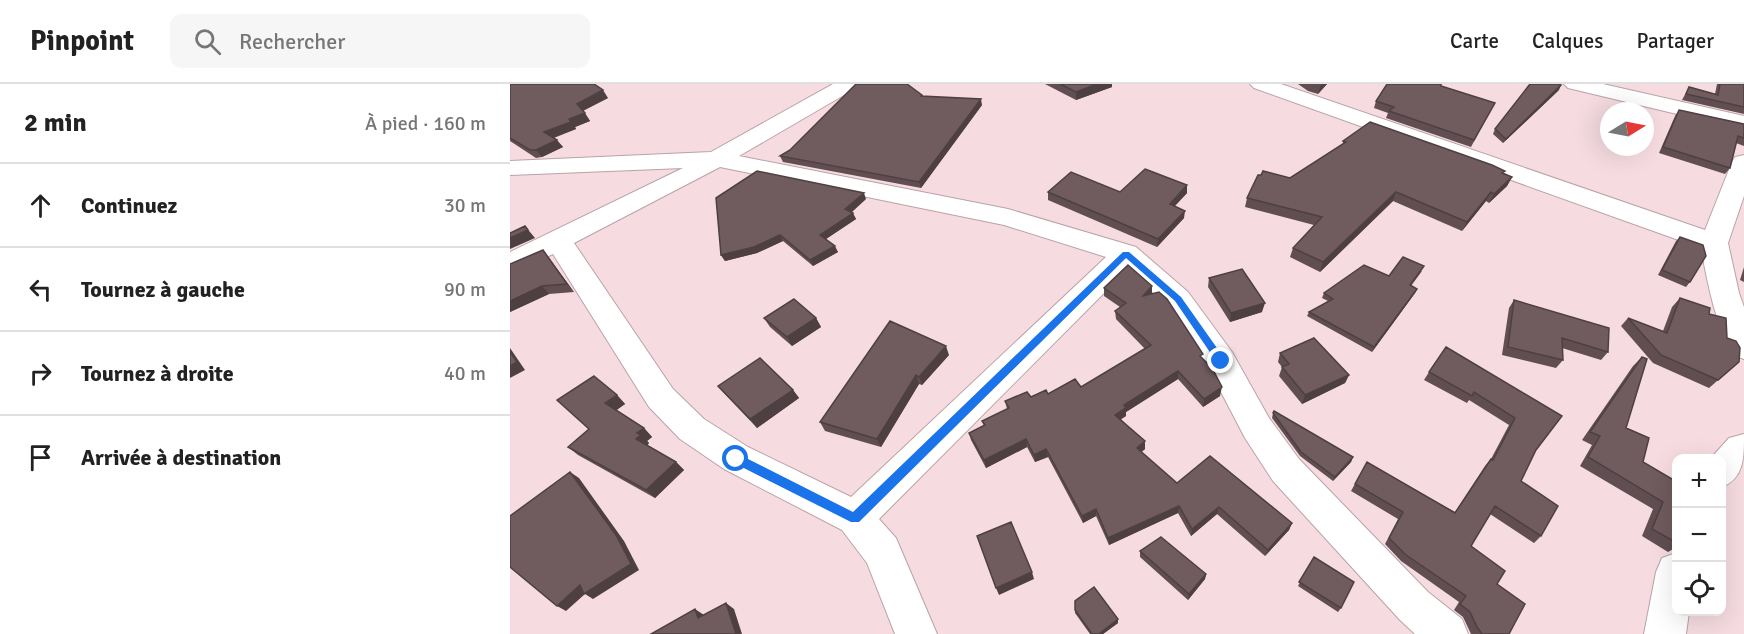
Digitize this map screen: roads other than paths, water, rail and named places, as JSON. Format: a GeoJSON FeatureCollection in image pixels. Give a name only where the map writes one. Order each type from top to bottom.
{"type":"FeatureCollection","features":[{"type":"Feature","properties":{"kind":"street"},"geometry":{"type":"LineString","coordinates":[[510,264],[717,159],[849,84]]}},
{"type":"Feature","properties":{"kind":"street"},"geometry":{"type":"LineString","coordinates":[[1261,84],[1714,243]]}},
{"type":"Feature","properties":{"kind":"street"},"geometry":{"type":"LineString","coordinates":[[1575,84],[1744,123]]}},
{"type":"Feature","properties":{"kind":"street"},"geometry":{"type":"LineString","coordinates":[[510,168],[717,159],[1008,217],[1126,254],[1178,299],[1221,361],[1257,428],[1286,470],[1414,606],[1447,634]]}},
{"type":"Feature","properties":{"kind":"street"},"geometry":{"type":"LineString","coordinates":[[1744,162],[1714,243],[1724,293],[1744,347]]}},
{"type":"Feature","properties":{"kind":"street"},"geometry":{"type":"LineString","coordinates":[[559,241],[661,398],[692,429],[736,459],[855,518],[882,551],[916,634]]}},
{"type":"Feature","properties":{"kind":"street"},"geometry":{"type":"LineString","coordinates":[[855,518],[1126,254]]}},
{"type":"Feature","properties":{"kind":"street"},"geometry":{"type":"LineString","coordinates":[[1665,634],[1672,598]]}}]}
